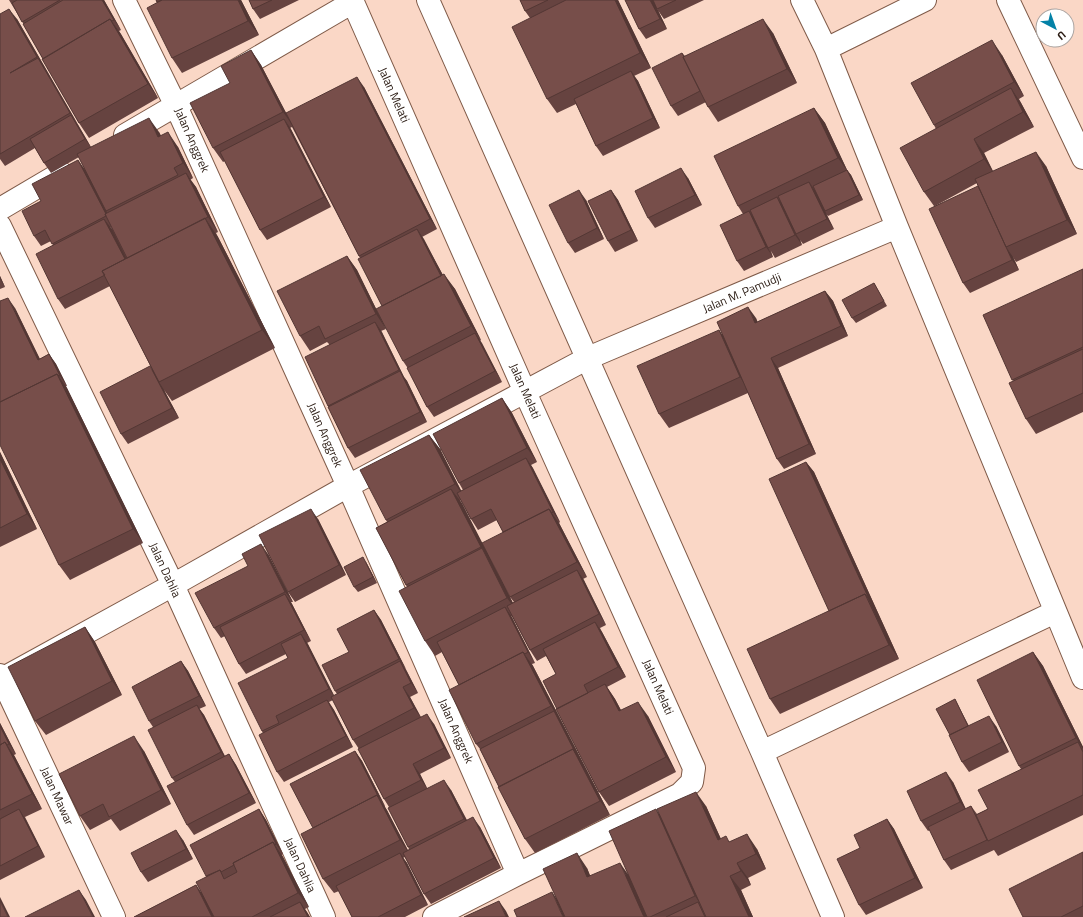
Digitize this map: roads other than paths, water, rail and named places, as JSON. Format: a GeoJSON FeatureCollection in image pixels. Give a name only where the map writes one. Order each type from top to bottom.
{"type":"FeatureCollection","features":[{"type":"Feature","properties":{"kind":"street","name":"Jalan Anggrek"},"geometry":{"type":"LineString","coordinates":[[124,0],[176,106],[348,486],[518,874]]}},
{"type":"Feature","properties":{"kind":"street"},"geometry":{"type":"LineString","coordinates":[[428,0],[582,362],[762,752],[833,917]]}},
{"type":"Feature","properties":{"kind":"street"},"geometry":{"type":"LineString","coordinates":[[802,0],[826,49],[897,227],[1083,678]]}},
{"type":"Feature","properties":{"kind":"street"},"geometry":{"type":"LineString","coordinates":[[826,49],[925,0]]}},
{"type":"Feature","properties":{"kind":"street"},"geometry":{"type":"LineString","coordinates":[[1008,0],[1083,158]]}},
{"type":"Feature","properties":{"kind":"street"},"geometry":{"type":"LineString","coordinates":[[109,145],[353,1]]}},
{"type":"Feature","properties":{"kind":"street","name":"Jalan Melati"},"geometry":{"type":"LineString","coordinates":[[353,1],[531,389],[694,768],[692,782],[680,794],[518,874]]}},
{"type":"Feature","properties":{"kind":"street"},"geometry":{"type":"LineString","coordinates":[[0,209],[75,165]]}},
{"type":"Feature","properties":{"kind":"street","name":"Jalan Dahlia"},"geometry":{"type":"LineString","coordinates":[[0,226],[173,585],[324,917]]}},
{"type":"Feature","properties":{"kind":"street","name":"Jalan M. Pamudji"},"geometry":{"type":"LineString","coordinates":[[1,678],[173,585],[348,486],[582,362],[897,227]]}},
{"type":"Feature","properties":{"kind":"street"},"geometry":{"type":"LineString","coordinates":[[762,752],[1055,612]]}},
{"type":"Feature","properties":{"kind":"street","name":"Jalan Mawar"},"geometry":{"type":"LineString","coordinates":[[1,678],[114,917]]}},
{"type":"Feature","properties":{"kind":"street"},"geometry":{"type":"LineString","coordinates":[[434,917],[518,874]]}}]}
